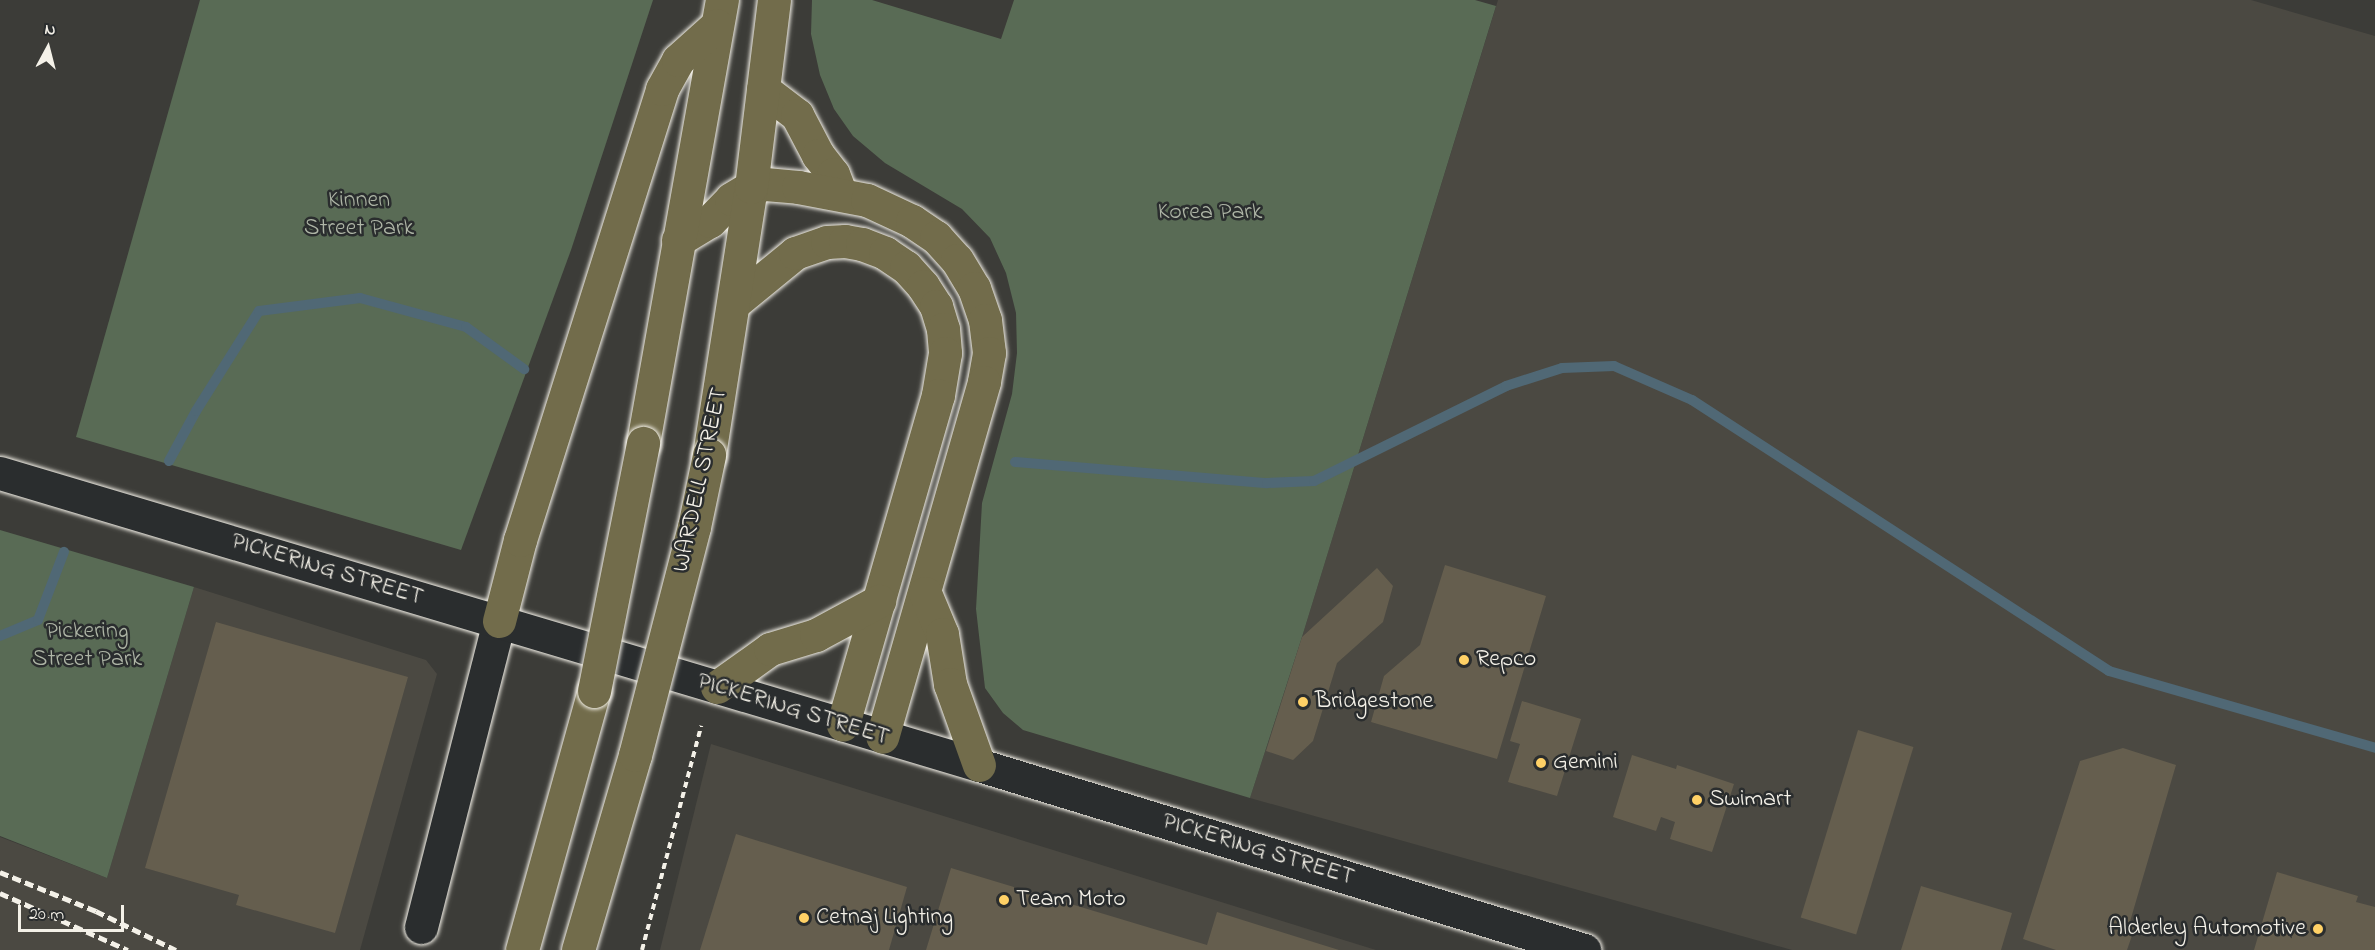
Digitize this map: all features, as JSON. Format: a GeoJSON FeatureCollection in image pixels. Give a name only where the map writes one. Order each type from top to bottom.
{"type":"FeatureCollection","features":[{"type":"Feature","properties":{"kind":"highway","name":"WARDELL STREET"},"geometry":{"type":"LineString","coordinates":[[578,950],[635,755],[694,527],[709,455],[751,187],[774,0]]}},
{"type":"Feature","properties":{"kind":"highway"},"geometry":{"type":"LineString","coordinates":[[522,950],[594,691],[643,443],[719,12]]}},
{"type":"Feature","properties":{"kind":"highway"},"geometry":{"type":"LineString","coordinates":[[499,621],[520,540],[662,88],[678,60],[719,12]]}},
{"type":"Feature","properties":{"kind":"highway"},"geometry":{"type":"LineString","coordinates":[[763,89],[796,115],[818,155],[833,174],[841,195]]}},
{"type":"Feature","properties":{"kind":"highway"},"geometry":{"type":"LineString","coordinates":[[678,240],[710,221],[731,198],[751,187],[780,184],[841,195],[888,209],[936,237],[957,260],[974,288],[985,320],[988,353],[984,382],[882,736]]}},
{"type":"Feature","properties":{"kind":"highway"},"geometry":{"type":"LineString","coordinates":[[734,303],[795,253],[826,242],[845,241],[862,244],[885,253],[906,267],[923,286],[936,306],[944,337],[943,374],[843,725]]}},
{"type":"Feature","properties":{"kind":"highway"},"geometry":{"type":"LineString","coordinates":[[925,593],[942,634],[950,684],[979,765]]}},
{"type":"Feature","properties":{"kind":"highway"},"geometry":{"type":"LineString","coordinates":[[717,687],[770,649],[816,635],[879,602]]}},
{"type":"Feature","properties":{"kind":"main road","name":"PICKERING STREET"},"geometry":{"type":"LineString","coordinates":[[0,472],[979,765],[1584,950]]}},
{"type":"Feature","properties":{"kind":"main road"},"geometry":{"type":"LineString","coordinates":[[421,927],[499,621]]}},
{"type":"Feature","properties":{"kind":"path"},"geometry":{"type":"LineString","coordinates":[[642,950],[701,726]]}},
{"type":"Feature","properties":{"kind":"shaded area"},"geometry":{"type":"Polygon","coordinates":[[[1498,0],[2251,0],[2375,36],[2375,950],[1792,950],[1250,798],[1302,637],[1498,0]]]}},
{"type":"Feature","properties":{"kind":"shaded area"},"geometry":{"type":"Polygon","coordinates":[[[194,587],[426,660],[437,674],[360,950],[0,950],[0,837],[107,878],[194,587]]]}},
{"type":"Feature","properties":{"kind":"shaded area"},"geometry":{"type":"Polygon","coordinates":[[[711,744],[1376,950],[660,950],[711,744]]]}},
{"type":"Feature","properties":{"kind":"green space","name":"Kinnen Street Park"},"geometry":{"type":"Polygon","coordinates":[[[200,0],[653,0],[571,250],[461,550],[76,437],[200,0]]]}},
{"type":"Feature","properties":{"kind":"green space","name":"Korea Park"},"geometry":{"type":"Polygon","coordinates":[[[812,0],[872,0],[1001,39],[1014,0],[1475,0],[1496,6],[1302,637],[1250,798],[1023,730],[1003,713],[985,688],[976,609],[982,503],[1012,394],[1017,353],[1016,313],[1006,273],[990,238],[962,209],[885,163],[853,136],[834,109],[820,75],[811,34],[812,0]]]}},
{"type":"Feature","properties":{"kind":"green space","name":"Pickering Street Park"},"geometry":{"type":"Polygon","coordinates":[[[0,530],[194,587],[107,878],[0,836],[0,530]]]}},
{"type":"Feature","properties":{"kind":"building","name":"Repco"},"geometry":{"type":"Polygon","coordinates":[[[1445,565],[1546,596],[1497,759],[1371,722],[1384,676],[1420,645],[1445,565]]]}},
{"type":"Feature","properties":{"kind":"building","name":"Bridgestone"},"geometry":{"type":"Polygon","coordinates":[[[1377,568],[1393,586],[1383,622],[1337,663],[1313,741],[1293,760],[1266,751],[1302,637],[1377,568]]]}},
{"type":"Feature","properties":{"kind":"building"},"geometry":{"type":"Polygon","coordinates":[[[216,622],[408,677],[335,933],[236,905],[239,895],[145,868],[216,622]]]}},
{"type":"Feature","properties":{"kind":"building","name":"Gemini"},"geometry":{"type":"Polygon","coordinates":[[[1522,701],[1581,719],[1557,796],[1508,782],[1520,744],[1510,741],[1522,701]]]}},
{"type":"Feature","properties":{"kind":"building"},"geometry":{"type":"Polygon","coordinates":[[[1858,730],[1913,747],[1856,934],[1801,917],[1858,730]]]}},
{"type":"Feature","properties":{"kind":"building"},"geometry":{"type":"Polygon","coordinates":[[[2123,748],[2176,765],[2129,925],[2135,927],[2127,950],[2056,950],[2023,939],[2080,761],[2123,748]]]}},
{"type":"Feature","properties":{"kind":"building"},"geometry":{"type":"Polygon","coordinates":[[[1632,755],[1676,769],[1677,765],[1734,784],[1712,852],[1670,839],[1675,822],[1661,817],[1656,831],[1613,817],[1632,755]]]}},
{"type":"Feature","properties":{"kind":"building","name":"Cetnaj Lighting"},"geometry":{"type":"Polygon","coordinates":[[[736,834],[907,887],[889,950],[700,950],[736,834]]]}},
{"type":"Feature","properties":{"kind":"building"},"geometry":{"type":"Polygon","coordinates":[[[951,868],[1207,945],[1217,912],[1339,950],[926,950],[951,868]]]}},
{"type":"Feature","properties":{"kind":"building","name":"Alderley Automotive"},"geometry":{"type":"Polygon","coordinates":[[[2277,872],[2358,896],[2356,902],[2375,907],[2375,950],[2254,950],[2277,872]]]}},
{"type":"Feature","properties":{"kind":"building"},"geometry":{"type":"Polygon","coordinates":[[[1921,886],[2012,913],[2001,950],[1901,950],[1921,886]]]}},
{"type":"Feature","properties":{"kind":"waterway"},"geometry":{"type":"LineString","coordinates":[[169,461],[196,411],[259,311],[360,298],[466,327],[524,369]]}},
{"type":"Feature","properties":{"kind":"waterway"},"geometry":{"type":"LineString","coordinates":[[1015,462],[1267,483],[1314,481],[1506,386],[1562,368],[1614,366],[1692,400],[2109,671],[2375,748]]}},
{"type":"Feature","properties":{"kind":"waterway"},"geometry":{"type":"LineString","coordinates":[[0,636],[38,620],[64,552]]}},
{"type":"Feature","properties":{"kind":"railway"},"geometry":{"type":"LineString","coordinates":[[0,872],[96,911],[176,950]]}},
{"type":"Feature","properties":{"kind":"railway"},"geometry":{"type":"LineString","coordinates":[[0,893],[128,950]]}},
{"type":"Feature","properties":{"kind":"place","name":"Repco"},"geometry":{"type":"Point","coordinates":[1464,660]}},
{"type":"Feature","properties":{"kind":"place","name":"Bridgestone"},"geometry":{"type":"Point","coordinates":[1303,702]}},
{"type":"Feature","properties":{"kind":"place","name":"Gemini"},"geometry":{"type":"Point","coordinates":[1541,763]}},
{"type":"Feature","properties":{"kind":"place","name":"Swimart"},"geometry":{"type":"Point","coordinates":[1697,800]}},
{"type":"Feature","properties":{"kind":"place","name":"Team Moto"},"geometry":{"type":"Point","coordinates":[1004,900]}},
{"type":"Feature","properties":{"kind":"place","name":"Cetnaj Lighting"},"geometry":{"type":"Point","coordinates":[804,918]}},
{"type":"Feature","properties":{"kind":"place","name":"Alderley Automotive"},"geometry":{"type":"Point","coordinates":[2318,929]}}]}
